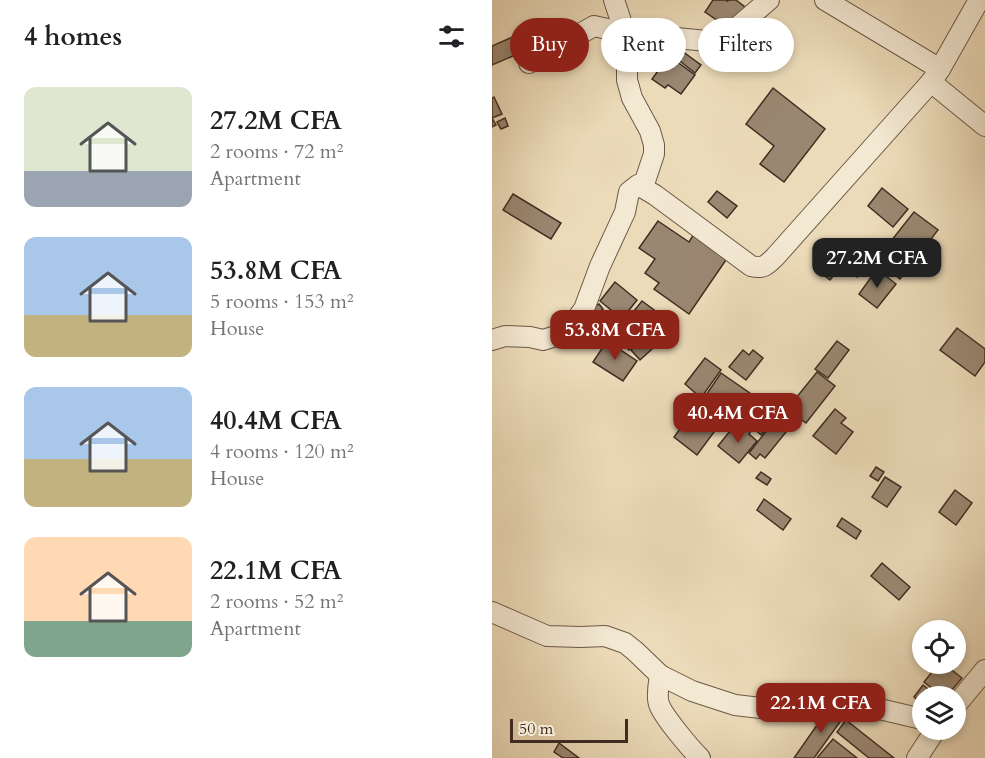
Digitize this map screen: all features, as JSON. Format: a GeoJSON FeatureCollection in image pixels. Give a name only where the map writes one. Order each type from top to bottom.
{"type":"FeatureCollection","features":[{"type":"Feature","properties":{"kind":"street"},"geometry":{"type":"LineString","coordinates":[[614,0],[620,18]]}},
{"type":"Feature","properties":{"kind":"street"},"geometry":{"type":"LineString","coordinates":[[686,39],[707,41],[728,34],[769,0]]}},
{"type":"Feature","properties":{"kind":"street"},"geometry":{"type":"LineString","coordinates":[[825,0],[936,76],[985,126]]}},
{"type":"Feature","properties":{"kind":"street"},"geometry":{"type":"LineString","coordinates":[[492,340],[505,336],[543,340],[559,335],[573,324],[584,309],[600,266],[625,212],[629,192],[638,185],[751,266],[759,268],[766,265],[936,76],[979,0]]}},
{"type":"Feature","properties":{"kind":"street"},"geometry":{"type":"LineString","coordinates":[[627,72],[632,98],[650,130],[654,145],[654,154],[643,187]]}},
{"type":"Feature","properties":{"kind":"street"},"geometry":{"type":"LineString","coordinates":[[492,612],[547,636],[581,638],[605,636],[625,643],[660,675],[692,691],[735,705],[769,709],[841,702],[862,703],[912,717]]}},
{"type":"Feature","properties":{"kind":"street"},"geometry":{"type":"LineString","coordinates":[[966,693],[985,670]]}},
{"type":"Feature","properties":{"kind":"street"},"geometry":{"type":"LineString","coordinates":[[660,675],[658,702],[662,711],[700,758]]}},
{"type":"Feature","properties":{"kind":"street"},"geometry":{"type":"LineString","coordinates":[[917,758],[929,740]]}},
{"type":"Feature","properties":{"kind":"building"},"geometry":{"type":"Polygon","coordinates":[[[713,0],[736,0],[745,7],[738,18],[714,18],[705,12],[713,0]]]}},
{"type":"Feature","properties":{"kind":"building"},"geometry":{"type":"Polygon","coordinates":[[[510,38],[510,57],[492,65],[492,46],[510,38]]]}},
{"type":"Feature","properties":{"kind":"building"},"geometry":{"type":"Polygon","coordinates":[[[686,54],[698,63],[695,73],[686,66],[686,54]]]}},
{"type":"Feature","properties":{"kind":"building"},"geometry":{"type":"Polygon","coordinates":[[[686,68],[695,75],[681,94],[668,85],[665,88],[652,79],[657,72],[686,72],[686,68]]]}},
{"type":"Feature","properties":{"kind":"building"},"geometry":{"type":"Polygon","coordinates":[[[773,88],[825,129],[784,182],[760,164],[774,146],[746,124],[773,88]]]}},
{"type":"Feature","properties":{"kind":"building"},"geometry":{"type":"Polygon","coordinates":[[[494,97],[502,114],[492,118],[492,98],[494,97]]]}},
{"type":"Feature","properties":{"kind":"building"},"geometry":{"type":"Polygon","coordinates":[[[505,118],[508,126],[501,129],[497,122],[505,118]]]}},
{"type":"Feature","properties":{"kind":"building"},"geometry":{"type":"Polygon","coordinates":[[[882,188],[908,209],[893,227],[868,206],[882,188]]]}},
{"type":"Feature","properties":{"kind":"building"},"geometry":{"type":"Polygon","coordinates":[[[717,191],[737,206],[727,218],[708,202],[717,191]]]}},
{"type":"Feature","properties":{"kind":"building"},"geometry":{"type":"Polygon","coordinates":[[[513,194],[561,223],[551,239],[503,210],[513,194]]]}},
{"type":"Feature","properties":{"kind":"building"},"geometry":{"type":"Polygon","coordinates":[[[914,212],[938,230],[900,279],[876,260],[914,212]]]}},
{"type":"Feature","properties":{"kind":"building"},"geometry":{"type":"Polygon","coordinates":[[[658,221],[689,242],[694,234],[728,257],[689,314],[654,289],[659,283],[645,273],[655,259],[639,248],[658,221]]]}},
{"type":"Feature","properties":{"kind":"building"},"geometry":{"type":"Polygon","coordinates":[[[851,240],[873,257],[857,277],[835,260],[851,240]]]}},
{"type":"Feature","properties":{"kind":"building"},"geometry":{"type":"Polygon","coordinates":[[[828,256],[841,266],[830,280],[817,270],[828,256]]]}},
{"type":"Feature","properties":{"kind":"building"},"geometry":{"type":"Polygon","coordinates":[[[877,269],[896,284],[877,308],[859,294],[877,269]]]}},
{"type":"Feature","properties":{"kind":"building"},"geometry":{"type":"Polygon","coordinates":[[[615,282],[637,300],[622,319],[600,301],[615,282]]]}},
{"type":"Feature","properties":{"kind":"building"},"geometry":{"type":"Polygon","coordinates":[[[642,301],[658,313],[649,324],[633,312],[642,301]]]}},
{"type":"Feature","properties":{"kind":"building"},"geometry":{"type":"Polygon","coordinates":[[[599,304],[603,309],[596,314],[593,308],[599,304]]]}},
{"type":"Feature","properties":{"kind":"building"},"geometry":{"type":"Polygon","coordinates":[[[666,318],[675,328],[640,360],[631,350],[666,318]]]}},
{"type":"Feature","properties":{"kind":"building"},"geometry":{"type":"Polygon","coordinates":[[[610,321],[617,330],[610,336],[603,327],[610,321]]]}},
{"type":"Feature","properties":{"kind":"building"},"geometry":{"type":"Polygon","coordinates":[[[957,328],[985,349],[985,362],[975,376],[940,350],[957,328]]]}},
{"type":"Feature","properties":{"kind":"building"},"geometry":{"type":"Polygon","coordinates":[[[620,333],[634,344],[629,350],[615,338],[620,333]]]}},
{"type":"Feature","properties":{"kind":"building"},"geometry":{"type":"Polygon","coordinates":[[[607,341],[637,361],[623,381],[593,362],[607,341]]]}},
{"type":"Feature","properties":{"kind":"building"},"geometry":{"type":"Polygon","coordinates":[[[837,341],[849,350],[828,378],[815,369],[837,341]]]}},
{"type":"Feature","properties":{"kind":"building"},"geometry":{"type":"Polygon","coordinates":[[[743,350],[749,355],[753,350],[763,358],[746,380],[729,367],[743,350]]]}},
{"type":"Feature","properties":{"kind":"building"},"geometry":{"type":"Polygon","coordinates":[[[705,358],[721,370],[701,398],[685,384],[705,358]]]}},
{"type":"Feature","properties":{"kind":"building"},"geometry":{"type":"Polygon","coordinates":[[[817,372],[835,386],[806,423],[787,409],[817,372]]]}},
{"type":"Feature","properties":{"kind":"building"},"geometry":{"type":"Polygon","coordinates":[[[721,373],[754,396],[735,424],[702,401],[721,373]]]}},
{"type":"Feature","properties":{"kind":"building"},"geometry":{"type":"Polygon","coordinates":[[[762,398],[779,414],[761,435],[742,418],[762,398]]]}},
{"type":"Feature","properties":{"kind":"building"},"geometry":{"type":"Polygon","coordinates":[[[696,407],[720,424],[697,455],[674,437],[696,407]]]}},
{"type":"Feature","properties":{"kind":"building"},"geometry":{"type":"Polygon","coordinates":[[[835,409],[846,418],[841,423],[853,432],[836,454],[813,436],[835,409]]]}},
{"type":"Feature","properties":{"kind":"building"},"geometry":{"type":"Polygon","coordinates":[[[782,411],[795,421],[765,458],[760,454],[756,459],[749,453],[782,411]]]}},
{"type":"Feature","properties":{"kind":"building"},"geometry":{"type":"Polygon","coordinates":[[[744,425],[757,441],[739,463],[718,446],[730,431],[735,435],[744,425]]]}},
{"type":"Feature","properties":{"kind":"building"},"geometry":{"type":"Polygon","coordinates":[[[876,467],[884,472],[878,481],[870,476],[876,467]]]}},
{"type":"Feature","properties":{"kind":"building"},"geometry":{"type":"Polygon","coordinates":[[[761,472],[771,479],[767,485],[756,478],[761,472]]]}},
{"type":"Feature","properties":{"kind":"building"},"geometry":{"type":"Polygon","coordinates":[[[885,477],[901,487],[887,507],[872,497],[885,477]]]}},
{"type":"Feature","properties":{"kind":"building"},"geometry":{"type":"Polygon","coordinates":[[[955,490],[972,503],[956,525],[939,512],[955,490]]]}},
{"type":"Feature","properties":{"kind":"building"},"geometry":{"type":"Polygon","coordinates":[[[764,499],[791,519],[783,530],[757,510],[764,499]]]}},
{"type":"Feature","properties":{"kind":"building"},"geometry":{"type":"Polygon","coordinates":[[[842,518],[861,531],[856,539],[837,526],[842,518]]]}},
{"type":"Feature","properties":{"kind":"building"},"geometry":{"type":"Polygon","coordinates":[[[882,563],[910,587],[899,600],[871,576],[882,563]]]}},
{"type":"Feature","properties":{"kind":"building"},"geometry":{"type":"Polygon","coordinates":[[[930,674],[957,674],[962,678],[955,686],[929,686],[924,682],[930,674]]]}},
{"type":"Feature","properties":{"kind":"building"},"geometry":{"type":"Polygon","coordinates":[[[831,705],[845,715],[814,758],[794,758],[831,705]]]}},
{"type":"Feature","properties":{"kind":"building"},"geometry":{"type":"Polygon","coordinates":[[[846,720],[894,758],[869,758],[837,732],[846,720]]]}},
{"type":"Feature","properties":{"kind":"building"},"geometry":{"type":"Polygon","coordinates":[[[833,739],[857,758],[817,758],[833,739]]]}},
{"type":"Feature","properties":{"kind":"building"},"geometry":{"type":"Polygon","coordinates":[[[559,743],[579,758],[563,758],[554,752],[559,743]]]}}]}
